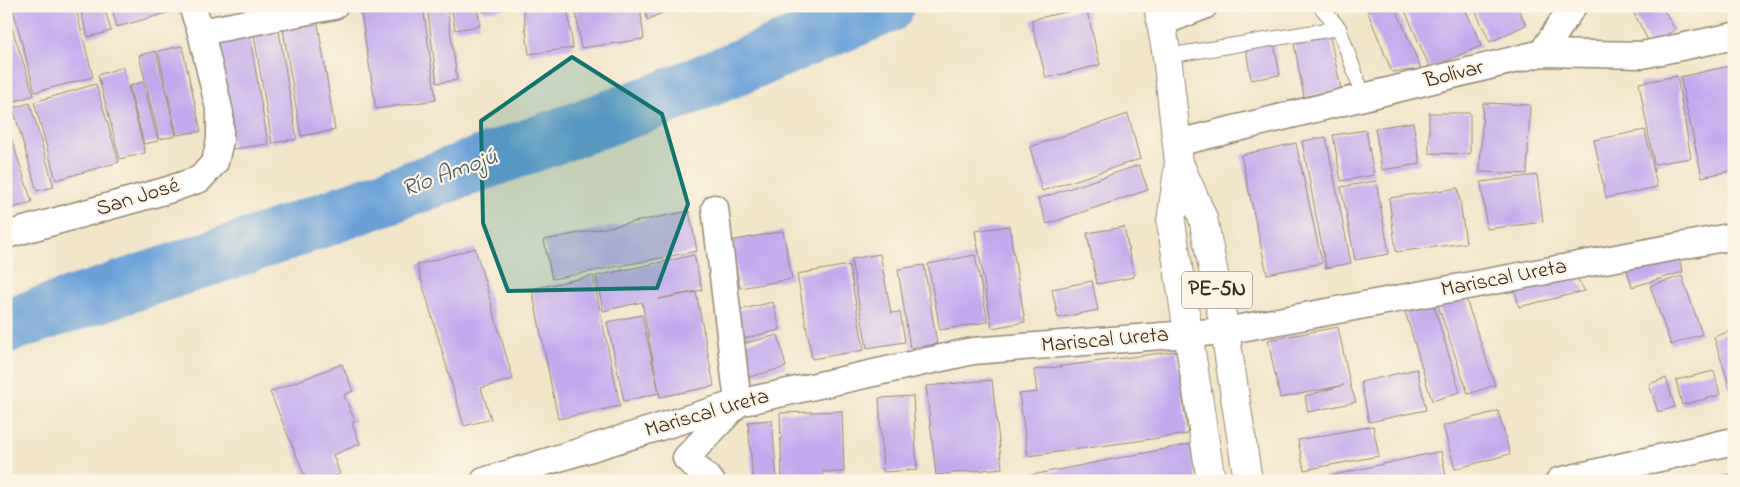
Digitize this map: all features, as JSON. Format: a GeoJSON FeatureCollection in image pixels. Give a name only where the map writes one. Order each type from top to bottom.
{"type":"FeatureCollection","features":[{"type":"Feature","properties":{"kind":"highway","name":"PE-5N"},"geometry":{"type":"LineString","coordinates":[[1160,15],[1167,56],[1178,153],[1172,222],[1211,481]]}},
{"type":"Feature","properties":{"kind":"highway","name":"PE-5N"},"geometry":{"type":"LineString","coordinates":[[1178,153],[1203,218],[1225,331],[1248,481]]}},
{"type":"Feature","properties":{"kind":"street","name":"San José"},"geometry":{"type":"LineString","coordinates":[[6,235],[168,190],[200,178],[215,162],[220,140],[220,113],[201,32],[192,6]]}},
{"type":"Feature","properties":{"kind":"street"},"geometry":{"type":"LineString","coordinates":[[201,32],[334,6]]}},
{"type":"Feature","properties":{"kind":"street"},"geometry":{"type":"LineString","coordinates":[[1160,15],[1204,6]]}},
{"type":"Feature","properties":{"kind":"street"},"geometry":{"type":"LineString","coordinates":[[1542,53],[1573,6]]}},
{"type":"Feature","properties":{"kind":"street","name":"Bolívar"},"geometry":{"type":"LineString","coordinates":[[1178,153],[1364,98],[1542,53],[1642,55],[1734,36]]}},
{"type":"Feature","properties":{"kind":"street"},"geometry":{"type":"LineString","coordinates":[[711,481],[686,458],[738,403],[715,208]]}},
{"type":"Feature","properties":{"kind":"street","name":"Mariscal Ureta"},"geometry":{"type":"LineString","coordinates":[[484,481],[738,403],[973,351],[1225,331],[1734,236]]}},
{"type":"Feature","properties":{"kind":"street"},"geometry":{"type":"LineString","coordinates":[[1559,481],[1734,441]]}},
{"type":"Feature","properties":{"kind":"lane"},"geometry":{"type":"LineString","coordinates":[[1320,6],[1339,28],[1364,98]]}},
{"type":"Feature","properties":{"kind":"lane"},"geometry":{"type":"LineString","coordinates":[[1167,56],[1339,28]]}},
{"type":"Feature","properties":{"kind":"highlighted area"},"geometry":{"type":"Polygon","coordinates":[[[572,57],[662,114],[688,204],[657,288],[508,291],[483,223],[481,121],[572,57]]]}},
{"type":"Feature","properties":{"kind":"building"},"geometry":{"type":"Polygon","coordinates":[[[12,6],[75,6],[93,77],[35,92],[12,6]]]}},
{"type":"Feature","properties":{"kind":"building"},"geometry":{"type":"Polygon","coordinates":[[[79,6],[104,6],[111,31],[88,37],[79,6]]]}},
{"type":"Feature","properties":{"kind":"building"},"geometry":{"type":"Polygon","coordinates":[[[111,6],[173,6],[174,11],[117,27],[111,6]]]}},
{"type":"Feature","properties":{"kind":"building"},"geometry":{"type":"Polygon","coordinates":[[[360,6],[423,6],[436,100],[376,109],[360,6]]]}},
{"type":"Feature","properties":{"kind":"building"},"geometry":{"type":"Polygon","coordinates":[[[427,6],[447,6],[457,80],[437,83],[427,6]]]}},
{"type":"Feature","properties":{"kind":"building"},"geometry":{"type":"Polygon","coordinates":[[[451,6],[477,6],[480,26],[455,30],[451,6]]]}},
{"type":"Feature","properties":{"kind":"building"},"geometry":{"type":"Polygon","coordinates":[[[482,6],[515,6],[515,7],[483,12],[482,6]]]}},
{"type":"Feature","properties":{"kind":"building"},"geometry":{"type":"Polygon","coordinates":[[[531,6],[567,6],[573,48],[529,54],[523,8],[531,6]]]}},
{"type":"Feature","properties":{"kind":"building"},"geometry":{"type":"Polygon","coordinates":[[[575,6],[640,6],[644,39],[581,48],[575,6]]]}},
{"type":"Feature","properties":{"kind":"building"},"geometry":{"type":"Polygon","coordinates":[[[645,6],[676,6],[647,20],[645,6]]]}},
{"type":"Feature","properties":{"kind":"building"},"geometry":{"type":"Polygon","coordinates":[[[1376,6],[1395,6],[1421,69],[1392,72],[1367,10],[1376,6]]]}},
{"type":"Feature","properties":{"kind":"building"},"geometry":{"type":"Polygon","coordinates":[[[1403,6],[1464,6],[1481,46],[1430,68],[1403,6]]]}},
{"type":"Feature","properties":{"kind":"building"},"geometry":{"type":"Polygon","coordinates":[[[1473,6],[1517,6],[1526,25],[1490,42],[1473,6]]]}},
{"type":"Feature","properties":{"kind":"building"},"geometry":{"type":"Polygon","coordinates":[[[1630,6],[1662,6],[1675,30],[1650,44],[1630,6]]]}},
{"type":"Feature","properties":{"kind":"building"},"geometry":{"type":"Polygon","coordinates":[[[1086,7],[1100,65],[1046,78],[1031,20],[1086,7]]]}},
{"type":"Feature","properties":{"kind":"building"},"geometry":{"type":"Polygon","coordinates":[[[6,10],[34,95],[6,104],[6,10]]]}},
{"type":"Feature","properties":{"kind":"building"},"geometry":{"type":"Polygon","coordinates":[[[317,18],[335,130],[301,136],[282,24],[317,18]]]}},
{"type":"Feature","properties":{"kind":"building"},"geometry":{"type":"Polygon","coordinates":[[[278,25],[297,139],[272,143],[253,29],[278,25]]]}},
{"type":"Feature","properties":{"kind":"building"},"geometry":{"type":"Polygon","coordinates":[[[249,32],[268,144],[233,149],[214,37],[249,32]]]}},
{"type":"Feature","properties":{"kind":"building"},"geometry":{"type":"Polygon","coordinates":[[[1330,37],[1341,89],[1304,97],[1294,43],[1330,37]]]}},
{"type":"Feature","properties":{"kind":"building"},"geometry":{"type":"Polygon","coordinates":[[[1274,43],[1280,75],[1251,80],[1246,48],[1274,43]]]}},
{"type":"Feature","properties":{"kind":"building"},"geometry":{"type":"Polygon","coordinates":[[[182,46],[201,131],[177,135],[158,51],[182,46]]]}},
{"type":"Feature","properties":{"kind":"building"},"geometry":{"type":"Polygon","coordinates":[[[156,51],[176,136],[159,139],[139,55],[156,51]]]}},
{"type":"Feature","properties":{"kind":"building"},"geometry":{"type":"Polygon","coordinates":[[[1734,65],[1734,170],[1702,177],[1680,77],[1734,65]]]}},
{"type":"Feature","properties":{"kind":"building"},"geometry":{"type":"Polygon","coordinates":[[[123,67],[145,153],[120,159],[98,75],[123,67]]]}},
{"type":"Feature","properties":{"kind":"building"},"geometry":{"type":"Polygon","coordinates":[[[1677,76],[1691,158],[1654,164],[1639,83],[1677,76]]]}},
{"type":"Feature","properties":{"kind":"building"},"geometry":{"type":"Polygon","coordinates":[[[143,82],[158,141],[144,144],[129,86],[143,82]]]}},
{"type":"Feature","properties":{"kind":"building"},"geometry":{"type":"Polygon","coordinates":[[[96,84],[119,162],[56,180],[34,102],[96,84]]]}},
{"type":"Feature","properties":{"kind":"building"},"geometry":{"type":"Polygon","coordinates":[[[30,103],[54,187],[37,191],[13,108],[30,103]]]}},
{"type":"Feature","properties":{"kind":"building"},"geometry":{"type":"Polygon","coordinates":[[[1483,103],[1530,105],[1527,174],[1480,172],[1483,103]]]}},
{"type":"Feature","properties":{"kind":"building"},"geometry":{"type":"Polygon","coordinates":[[[1429,113],[1470,113],[1470,154],[1429,153],[1429,113]]]}},
{"type":"Feature","properties":{"kind":"building"},"geometry":{"type":"Polygon","coordinates":[[[1128,114],[1140,159],[1042,191],[1030,147],[1128,114]]]}},
{"type":"Feature","properties":{"kind":"building"},"geometry":{"type":"Polygon","coordinates":[[[1413,122],[1420,164],[1382,170],[1375,128],[1413,122]]]}},
{"type":"Feature","properties":{"kind":"building"},"geometry":{"type":"Polygon","coordinates":[[[6,125],[32,202],[7,210],[6,125]]]}},
{"type":"Feature","properties":{"kind":"building"},"geometry":{"type":"Polygon","coordinates":[[[1366,130],[1374,175],[1341,181],[1333,135],[1366,130]]]}},
{"type":"Feature","properties":{"kind":"building"},"geometry":{"type":"Polygon","coordinates":[[[1645,130],[1657,187],[1606,198],[1594,140],[1645,130]]]}},
{"type":"Feature","properties":{"kind":"building"},"geometry":{"type":"Polygon","coordinates":[[[1326,137],[1351,263],[1326,268],[1302,141],[1326,137]]]}},
{"type":"Feature","properties":{"kind":"building"},"geometry":{"type":"Polygon","coordinates":[[[1296,143],[1322,263],[1267,274],[1241,155],[1296,143]]]}},
{"type":"Feature","properties":{"kind":"building"},"geometry":{"type":"Polygon","coordinates":[[[1139,165],[1148,190],[1047,224],[1038,199],[1139,165]]]}},
{"type":"Feature","properties":{"kind":"building"},"geometry":{"type":"Polygon","coordinates":[[[1537,175],[1543,222],[1487,229],[1481,182],[1537,175]]]}},
{"type":"Feature","properties":{"kind":"building"},"geometry":{"type":"Polygon","coordinates":[[[1376,181],[1389,254],[1355,260],[1341,187],[1376,181]]]}},
{"type":"Feature","properties":{"kind":"building"},"geometry":{"type":"Polygon","coordinates":[[[1458,188],[1466,243],[1396,252],[1389,198],[1458,188]]]}},
{"type":"Feature","properties":{"kind":"building"},"geometry":{"type":"Polygon","coordinates":[[[689,211],[697,251],[552,279],[544,240],[689,211]]]}},
{"type":"Feature","properties":{"kind":"building"},"geometry":{"type":"Polygon","coordinates":[[[1009,226],[1025,322],[992,328],[975,231],[1009,226]]]}},
{"type":"Feature","properties":{"kind":"building"},"geometry":{"type":"Polygon","coordinates":[[[1124,227],[1134,277],[1097,284],[1087,233],[1124,227]]]}},
{"type":"Feature","properties":{"kind":"building"},"geometry":{"type":"Polygon","coordinates":[[[783,231],[792,279],[740,288],[731,241],[783,231]]]}},
{"type":"Feature","properties":{"kind":"building"},"geometry":{"type":"Polygon","coordinates":[[[475,248],[513,379],[481,388],[491,419],[464,426],[417,265],[475,248]]]}},
{"type":"Feature","properties":{"kind":"building"},"geometry":{"type":"Polygon","coordinates":[[[1734,248],[1734,275],[1733,275],[1725,250],[1734,248]]]}},
{"type":"Feature","properties":{"kind":"building"},"geometry":{"type":"Polygon","coordinates":[[[1677,253],[1683,272],[1632,287],[1626,267],[1677,253]]]}},
{"type":"Feature","properties":{"kind":"building"},"geometry":{"type":"Polygon","coordinates":[[[880,254],[891,313],[900,312],[905,342],[867,348],[851,259],[880,254]]]}},
{"type":"Feature","properties":{"kind":"building"},"geometry":{"type":"Polygon","coordinates":[[[694,255],[702,290],[659,299],[696,292],[714,386],[660,397],[642,302],[603,311],[596,276],[694,255]]]}},
{"type":"Feature","properties":{"kind":"building"},"geometry":{"type":"Polygon","coordinates":[[[975,255],[988,322],[940,330],[928,264],[975,255]]]}},
{"type":"Feature","properties":{"kind":"building"},"geometry":{"type":"Polygon","coordinates":[[[849,265],[864,350],[812,359],[797,274],[849,265]]]}},
{"type":"Feature","properties":{"kind":"building"},"geometry":{"type":"Polygon","coordinates":[[[924,265],[937,344],[910,348],[898,269],[924,265]]]}},
{"type":"Feature","properties":{"kind":"building"},"geometry":{"type":"Polygon","coordinates":[[[1573,272],[1585,291],[1519,307],[1514,287],[1573,272]]]}},
{"type":"Feature","properties":{"kind":"building"},"geometry":{"type":"Polygon","coordinates":[[[593,276],[620,406],[558,419],[532,289],[593,276]]]}},
{"type":"Feature","properties":{"kind":"building"},"geometry":{"type":"Polygon","coordinates":[[[1682,276],[1702,334],[1671,345],[1650,286],[1682,276]]]}},
{"type":"Feature","properties":{"kind":"building"},"geometry":{"type":"Polygon","coordinates":[[[1092,281],[1098,310],[1058,318],[1052,289],[1092,281]]]}},
{"type":"Feature","properties":{"kind":"building"},"geometry":{"type":"Polygon","coordinates":[[[1465,296],[1495,385],[1468,394],[1438,305],[1465,296]]]}},
{"type":"Feature","properties":{"kind":"building"},"geometry":{"type":"Polygon","coordinates":[[[773,302],[780,330],[737,340],[731,312],[773,302]]]}},
{"type":"Feature","properties":{"kind":"building"},"geometry":{"type":"Polygon","coordinates":[[[1433,303],[1460,392],[1432,401],[1405,311],[1433,303]]]}},
{"type":"Feature","properties":{"kind":"building"},"geometry":{"type":"Polygon","coordinates":[[[642,315],[659,393],[624,401],[607,322],[642,315]]]}},
{"type":"Feature","properties":{"kind":"building"},"geometry":{"type":"Polygon","coordinates":[[[1338,327],[1350,384],[1356,402],[1308,412],[1305,396],[1344,385],[1280,398],[1268,340],[1338,327]]]}},
{"type":"Feature","properties":{"kind":"building"},"geometry":{"type":"Polygon","coordinates":[[[1734,330],[1734,398],[1733,398],[1714,337],[1734,330]]]}},
{"type":"Feature","properties":{"kind":"building"},"geometry":{"type":"Polygon","coordinates":[[[778,335],[786,367],[745,378],[737,345],[778,335]]]}},
{"type":"Feature","properties":{"kind":"building"},"geometry":{"type":"Polygon","coordinates":[[[1176,351],[1188,434],[1028,456],[1019,394],[1037,392],[1034,370],[1176,351]]]}},
{"type":"Feature","properties":{"kind":"building"},"geometry":{"type":"Polygon","coordinates":[[[342,364],[353,391],[344,395],[355,422],[352,423],[360,444],[333,455],[340,474],[322,481],[307,481],[270,392],[342,364]]]}},
{"type":"Feature","properties":{"kind":"building"},"geometry":{"type":"Polygon","coordinates":[[[1417,369],[1426,410],[1369,422],[1361,382],[1417,369]]]}},
{"type":"Feature","properties":{"kind":"building"},"geometry":{"type":"Polygon","coordinates":[[[1714,371],[1720,395],[1682,405],[1676,380],[1714,371]]]}},
{"type":"Feature","properties":{"kind":"building"},"geometry":{"type":"Polygon","coordinates":[[[1666,378],[1675,407],[1658,412],[1649,384],[1666,378]]]}},
{"type":"Feature","properties":{"kind":"building"},"geometry":{"type":"Polygon","coordinates":[[[992,380],[1002,468],[936,475],[926,386],[992,380]]]}},
{"type":"Feature","properties":{"kind":"building"},"geometry":{"type":"Polygon","coordinates":[[[913,396],[917,470],[883,472],[879,398],[913,396]]]}},
{"type":"Feature","properties":{"kind":"building"},"geometry":{"type":"Polygon","coordinates":[[[842,411],[844,472],[823,472],[823,481],[782,481],[780,413],[842,411]]]}},
{"type":"Feature","properties":{"kind":"building"},"geometry":{"type":"Polygon","coordinates":[[[1498,411],[1510,454],[1455,469],[1443,426],[1498,411]]]}},
{"type":"Feature","properties":{"kind":"building"},"geometry":{"type":"Polygon","coordinates":[[[772,420],[777,481],[753,481],[748,422],[772,420]]]}},
{"type":"Feature","properties":{"kind":"building"},"geometry":{"type":"Polygon","coordinates":[[[1373,426],[1379,456],[1304,470],[1298,440],[1373,426]]]}},
{"type":"Feature","properties":{"kind":"building"},"geometry":{"type":"Polygon","coordinates":[[[1190,444],[1197,481],[1006,481],[1006,480],[1190,444]]]}},
{"type":"Feature","properties":{"kind":"building"},"geometry":{"type":"Polygon","coordinates":[[[1441,451],[1447,481],[1312,481],[1312,480],[1441,451]]]}},
{"type":"Feature","properties":{"kind":"building"},"geometry":{"type":"Polygon","coordinates":[[[1734,473],[1734,481],[1717,481],[1717,478],[1734,473]]]}},
{"type":"Feature","properties":{"kind":"waterway","name":"Río Amojú"},"geometry":{"type":"LineString","coordinates":[[6,326],[275,237],[664,98],[887,6]]}}]}
